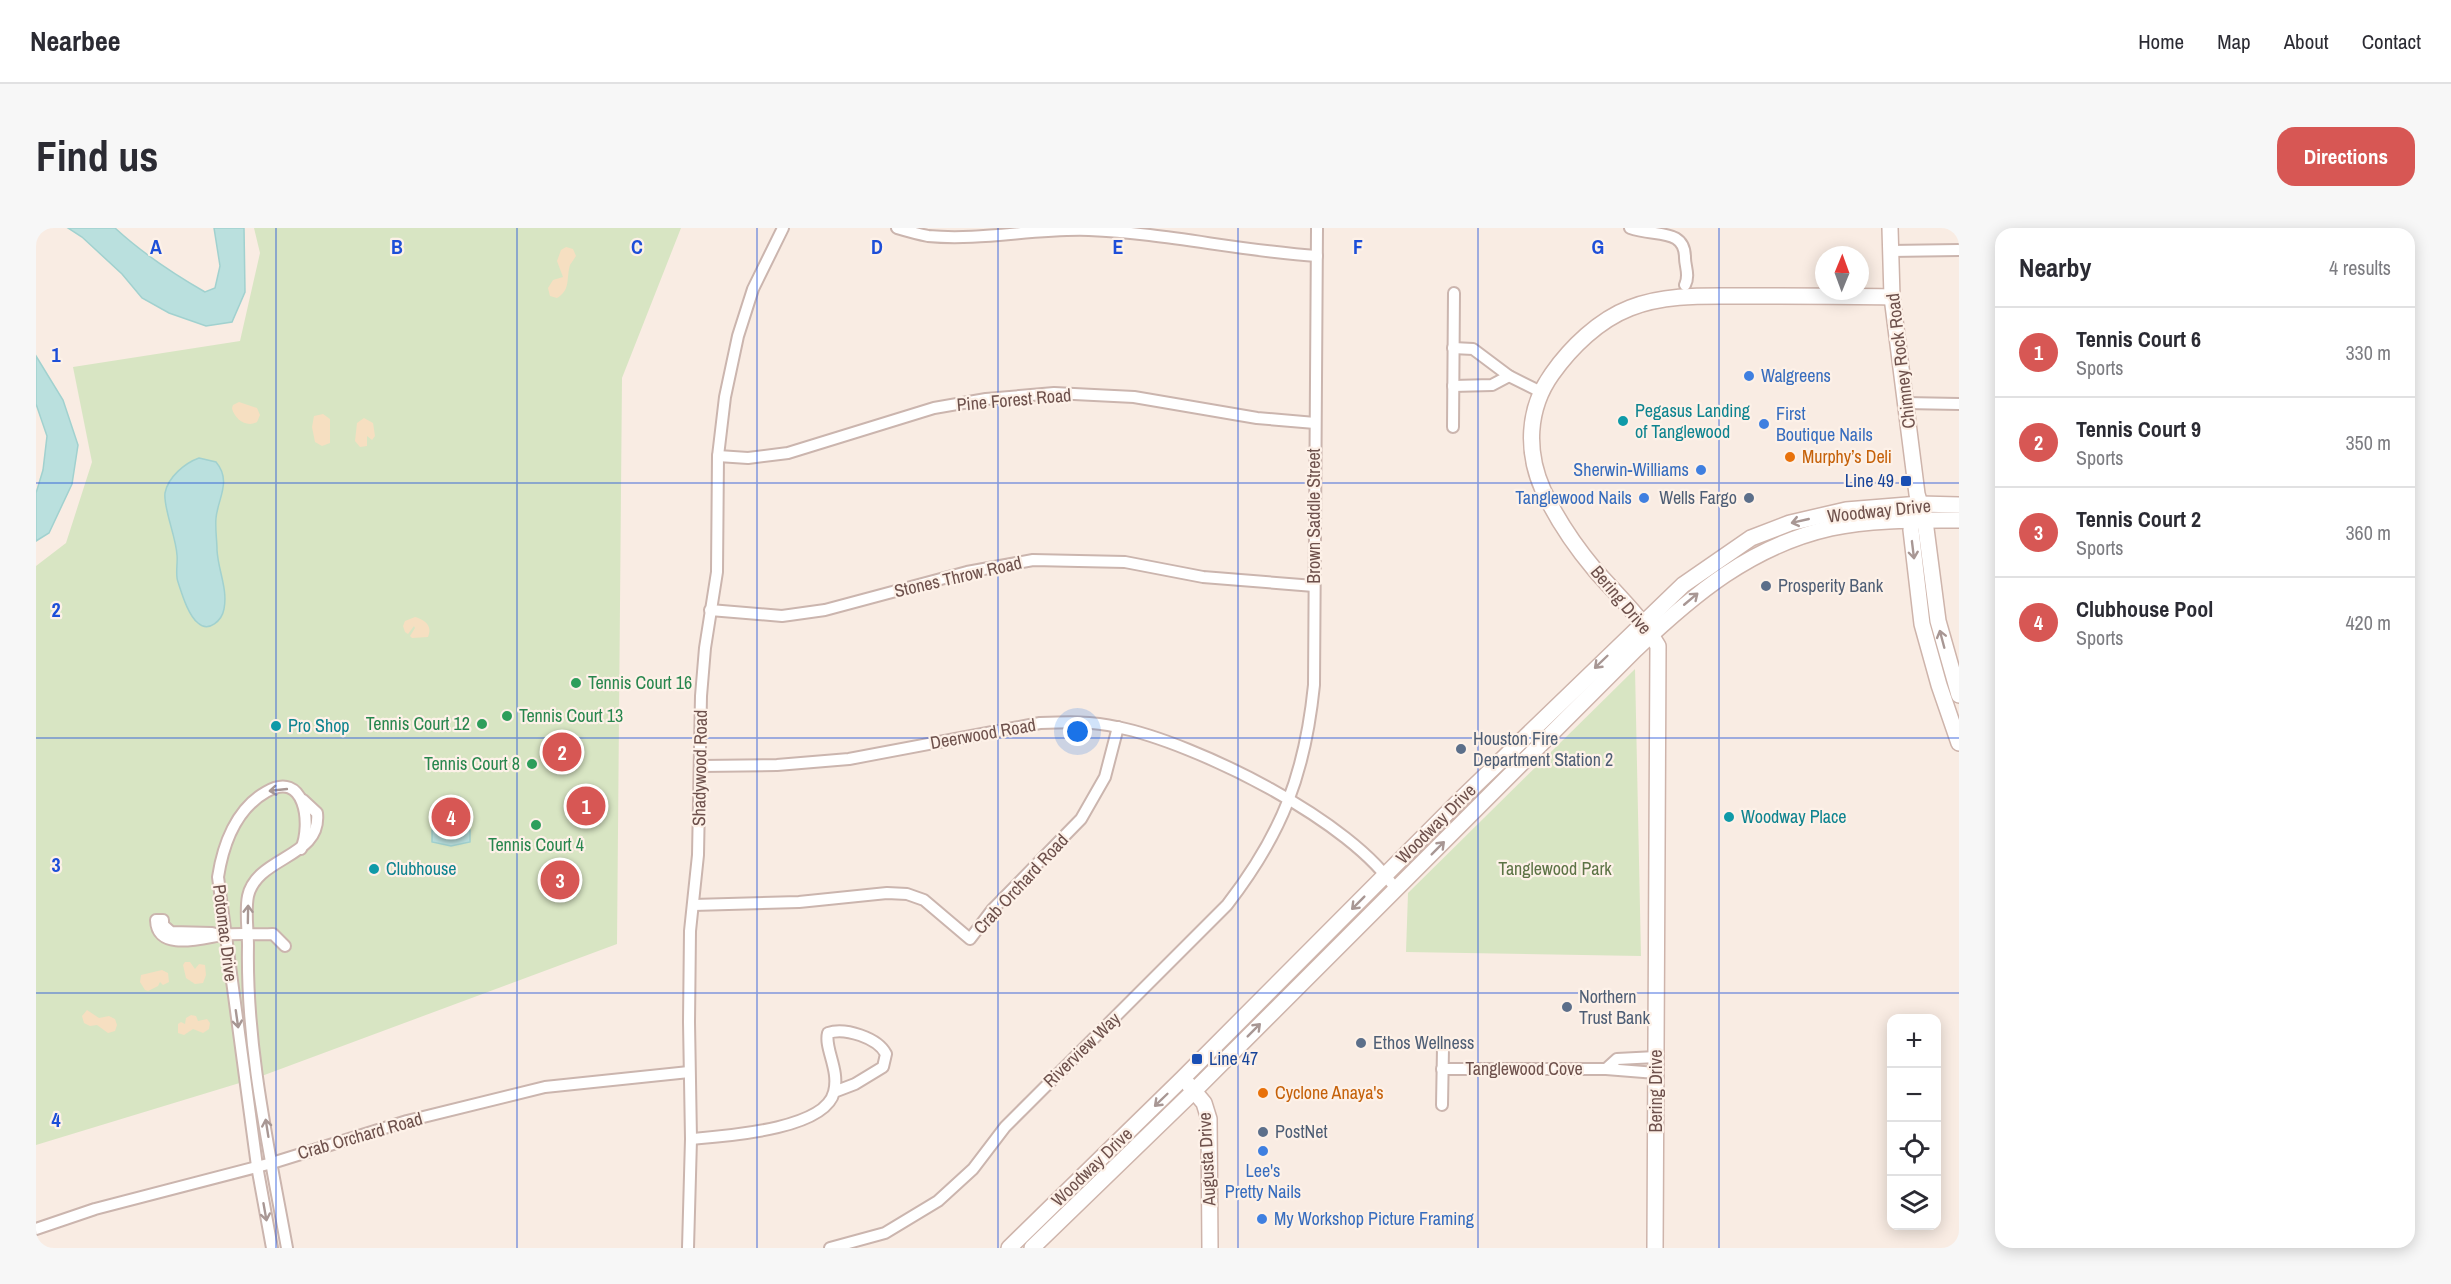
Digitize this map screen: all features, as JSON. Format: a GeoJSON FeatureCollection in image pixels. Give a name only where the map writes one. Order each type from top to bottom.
{"type":"FeatureCollection","features":[{"type":"Feature","properties":{"kind":"main road","name":"Chimney Rock Road"},"geometry":{"type":"LineString","coordinates":[[1890,228],[1892,297],[1917,501],[1922,624],[1939,685],[1959,743]]}},
{"type":"Feature","properties":{"kind":"main road","name":"Bering Drive"},"geometry":{"type":"LineString","coordinates":[[1655,1248],[1658,646],[1647,628],[1575,545],[1559,522],[1543,489],[1531,444],[1531,428],[1540,392],[1563,358],[1584,338],[1616,315],[1641,304],[1686,291],[1892,297]]}},
{"type":"Feature","properties":{"kind":"main road","name":"Woodway Drive"},"geometry":{"type":"LineString","coordinates":[[1032,1248],[1194,1091],[1504,782],[1647,628],[1683,585],[1751,538],[1790,524],[1846,510],[1917,501],[1959,505]]}},
{"type":"Feature","properties":{"kind":"main road","name":"Woodway Drive"},"geometry":{"type":"LineString","coordinates":[[1009,1248],[1183,1078],[1461,799],[1647,628],[1716,578],[1788,542],[1831,528],[1959,520]]}},
{"type":"Feature","properties":{"kind":"main road","name":"Chimney Rock Road"},"geometry":{"type":"LineString","coordinates":[[1918,521],[1938,621],[1959,695]]}},
{"type":"Feature","properties":{"kind":"main road"},"geometry":{"type":"LineString","coordinates":[[1751,538],[1766,551]]}},
{"type":"Feature","properties":{"kind":"main road"},"geometry":{"type":"LineString","coordinates":[[1491,770],[1504,782]]}},
{"type":"Feature","properties":{"kind":"main road"},"geometry":{"type":"LineString","coordinates":[[1461,799],[1474,812]]}},
{"type":"Feature","properties":{"kind":"main road"},"geometry":{"type":"LineString","coordinates":[[1279,982],[1290,994]]}},
{"type":"Feature","properties":{"kind":"main road","name":"Augusta Drive"},"geometry":{"type":"LineString","coordinates":[[1183,1078],[1204,1103],[1209,1119],[1210,1248]]}},
{"type":"Feature","properties":{"kind":"main road"},"geometry":{"type":"LineString","coordinates":[[1077,1182],[1088,1195]]}},
{"type":"Feature","properties":{"kind":"street","name":"Shadywood Road"},"geometry":{"type":"LineString","coordinates":[[688,1248],[691,1139],[690,931],[698,855],[701,696],[710,610],[717,572],[718,456],[725,397],[738,336],[753,289],[783,228]]}},
{"type":"Feature","properties":{"kind":"street"},"geometry":{"type":"LineString","coordinates":[[897,228],[928,236],[980,236],[1089,229],[1171,238],[1264,253],[1317,256]]}},
{"type":"Feature","properties":{"kind":"street","name":"Brown Saddle Street"},"geometry":{"type":"LineString","coordinates":[[1290,800],[1310,725],[1315,651],[1317,228]]}},
{"type":"Feature","properties":{"kind":"street"},"geometry":{"type":"LineString","coordinates":[[1630,228],[1669,230],[1678,233],[1685,243],[1685,264],[1688,273],[1686,291]]}},
{"type":"Feature","properties":{"kind":"street"},"geometry":{"type":"LineString","coordinates":[[1890,251],[1959,250]]}},
{"type":"Feature","properties":{"kind":"street"},"geometry":{"type":"LineString","coordinates":[[1453,427],[1454,293]]}},
{"type":"Feature","properties":{"kind":"street"},"geometry":{"type":"LineString","coordinates":[[1453,348],[1473,349],[1509,376],[1540,392]]}},
{"type":"Feature","properties":{"kind":"street"},"geometry":{"type":"LineString","coordinates":[[1453,386],[1492,385],[1509,376]]}},
{"type":"Feature","properties":{"kind":"street","name":"Pine Forest Road"},"geometry":{"type":"LineString","coordinates":[[718,456],[748,458],[788,453],[934,408],[986,399],[1054,393],[1134,397],[1257,418],[1315,423]]}},
{"type":"Feature","properties":{"kind":"street"},"geometry":{"type":"LineString","coordinates":[[1905,404],[1959,404]]}},
{"type":"Feature","properties":{"kind":"street","name":"Stones Throw Road"},"geometry":{"type":"LineString","coordinates":[[710,610],[782,615],[825,610],[967,572],[1033,560],[1125,562],[1203,577],[1314,586]]}},
{"type":"Feature","properties":{"kind":"street","name":"Deerwood Road"},"geometry":{"type":"LineString","coordinates":[[700,766],[777,765],[849,759],[1040,723],[1070,722],[1118,727],[1165,740],[1210,759],[1290,800],[1340,832],[1386,874],[1396,890]]}},
{"type":"Feature","properties":{"kind":"street","name":"Crab Orchard Road"},"geometry":{"type":"LineString","coordinates":[[693,905],[799,902],[887,893],[907,894],[924,900],[970,939],[992,910],[1081,819],[1105,777],[1118,727]]}},
{"type":"Feature","properties":{"kind":"street","name":"Potomac Drive"},"geometry":{"type":"LineString","coordinates":[[272,1248],[257,1166],[222,935],[218,877],[222,851],[230,832],[248,807],[266,792],[281,787],[295,791],[303,800],[306,812],[306,832],[301,849],[280,861],[259,878],[248,894],[247,993],[287,1248]]}},
{"type":"Feature","properties":{"kind":"street","name":"Riverview Way"},"geometry":{"type":"LineString","coordinates":[[830,1248],[885,1233],[938,1202],[973,1169],[1005,1127],[1227,905],[1252,873],[1290,800]]}},
{"type":"Feature","properties":{"kind":"street"},"geometry":{"type":"LineString","coordinates":[[222,935],[206,940],[172,940],[162,937],[158,932],[156,920],[163,920],[163,925],[171,932],[222,935],[273,934],[285,946]]}},
{"type":"Feature","properties":{"kind":"street"},"geometry":{"type":"LineString","coordinates":[[691,1139],[743,1134],[780,1127],[808,1118],[829,1103],[834,1092],[835,1065],[826,1040],[828,1033],[836,1030],[879,1044],[886,1054],[884,1067],[855,1084],[834,1092]]}},
{"type":"Feature","properties":{"kind":"street","name":"Tanglewood Cove"},"geometry":{"type":"LineString","coordinates":[[1442,1105],[1443,1048]]}},
{"type":"Feature","properties":{"kind":"street","name":"Tanglewood Cove"},"geometry":{"type":"LineString","coordinates":[[1606,1070],[1617,1059],[1656,1057]]}},
{"type":"Feature","properties":{"kind":"street","name":"Tanglewood Cove"},"geometry":{"type":"LineString","coordinates":[[1442,1069],[1606,1070],[1656,1073]]}},
{"type":"Feature","properties":{"kind":"street","name":"Crab Orchard Road"},"geometry":{"type":"LineString","coordinates":[[36,1229],[116,1203],[272,1163],[407,1121],[545,1087],[689,1072]]}},
{"type":"Feature","properties":{"kind":"green space"},"geometry":{"type":"Polygon","coordinates":[[[254,228],[681,228],[622,378],[617,944],[259,1077],[36,1145],[36,566],[66,543],[92,462],[73,367],[240,341],[260,253],[254,228]]]}},
{"type":"Feature","properties":{"kind":"green space","name":"Tanglewood Park"},"geometry":{"type":"Polygon","coordinates":[[[1635,669],[1641,956],[1406,952],[1408,893],[1635,669]]]}},
{"type":"Feature","properties":{"kind":"sand"},"geometry":{"type":"Polygon","coordinates":[[[566,247],[573,249],[576,256],[570,265],[566,287],[557,298],[550,296],[548,288],[553,280],[563,277],[557,261],[561,250],[566,247]]]}},
{"type":"Feature","properties":{"kind":"sand"},"geometry":{"type":"Polygon","coordinates":[[[239,402],[257,408],[260,415],[257,422],[249,424],[238,419],[232,408],[239,402]]]}},
{"type":"Feature","properties":{"kind":"sand"},"geometry":{"type":"Polygon","coordinates":[[[323,414],[330,419],[330,443],[322,446],[315,442],[312,427],[314,416],[323,414]]]}},
{"type":"Feature","properties":{"kind":"sand"},"geometry":{"type":"Polygon","coordinates":[[[364,418],[373,423],[375,436],[372,440],[367,436],[367,446],[360,447],[355,441],[357,423],[364,418]]]}},
{"type":"Feature","properties":{"kind":"sand"},"geometry":{"type":"Polygon","coordinates":[[[415,617],[429,627],[428,637],[412,638],[410,636],[414,626],[408,634],[405,632],[403,626],[405,621],[415,617]]]}},
{"type":"Feature","properties":{"kind":"sand"},"geometry":{"type":"Polygon","coordinates":[[[185,962],[190,962],[195,969],[199,964],[205,965],[206,975],[203,983],[195,984],[186,978],[183,965],[185,962]]]}},
{"type":"Feature","properties":{"kind":"sand"},"geometry":{"type":"Polygon","coordinates":[[[162,970],[168,973],[169,982],[163,985],[160,982],[158,986],[148,991],[145,990],[140,982],[141,975],[162,970]]]}},
{"type":"Feature","properties":{"kind":"sand"},"geometry":{"type":"Polygon","coordinates":[[[87,1010],[99,1018],[109,1016],[115,1019],[117,1025],[115,1031],[108,1033],[97,1025],[90,1026],[84,1023],[82,1016],[87,1010]]]}},
{"type":"Feature","properties":{"kind":"sand"},"geometry":{"type":"Polygon","coordinates":[[[191,1015],[196,1016],[198,1021],[207,1019],[210,1023],[209,1029],[203,1033],[193,1029],[184,1035],[178,1033],[178,1024],[181,1022],[185,1024],[186,1018],[191,1015]]]}},
{"type":"Feature","properties":{"kind":"water"},"geometry":{"type":"Polygon","coordinates":[[[68,228],[115,228],[158,262],[205,292],[215,288],[220,266],[214,228],[244,228],[245,292],[232,322],[206,326],[169,313],[142,298],[122,274],[82,237],[68,228]]]}},
{"type":"Feature","properties":{"kind":"water"},"geometry":{"type":"Polygon","coordinates":[[[36,356],[63,400],[78,445],[72,484],[49,533],[36,541],[36,493],[43,470],[47,436],[36,404],[36,356]]]}},
{"type":"Feature","properties":{"kind":"water"},"geometry":{"type":"Polygon","coordinates":[[[199,458],[216,462],[221,469],[224,483],[216,526],[225,602],[218,621],[206,627],[198,623],[191,615],[178,582],[176,548],[165,499],[167,487],[173,476],[188,463],[199,458]]]}},
{"type":"Feature","properties":{"kind":"water"},"geometry":{"type":"Polygon","coordinates":[[[443,797],[460,797],[462,808],[468,811],[468,823],[459,826],[470,830],[470,842],[451,846],[432,842],[432,830],[443,826],[434,823],[434,811],[441,808],[443,797]]]}},
{"type":"Feature","properties":{"kind":"place","name":"Walgreens"},"geometry":{"type":"Point","coordinates":[1749,376]}},
{"type":"Feature","properties":{"kind":"place","name":"Pegasus Landing of Tanglewood"},"geometry":{"type":"Point","coordinates":[1623,421]}},
{"type":"Feature","properties":{"kind":"place","name":"First Boutique Nails"},"geometry":{"type":"Point","coordinates":[1764,424]}},
{"type":"Feature","properties":{"kind":"place","name":"Murphy’s Deli"},"geometry":{"type":"Point","coordinates":[1790,457]}},
{"type":"Feature","properties":{"kind":"place","name":"Sherwin-Williams"},"geometry":{"type":"Point","coordinates":[1701,470]}},
{"type":"Feature","properties":{"kind":"place","name":"Line 49"},"geometry":{"type":"Point","coordinates":[1906,481]}},
{"type":"Feature","properties":{"kind":"place","name":"Tanglewood Nails"},"geometry":{"type":"Point","coordinates":[1644,498]}},
{"type":"Feature","properties":{"kind":"place","name":"Wells Fargo"},"geometry":{"type":"Point","coordinates":[1749,498]}},
{"type":"Feature","properties":{"kind":"place","name":"Prosperity Bank"},"geometry":{"type":"Point","coordinates":[1766,586]}},
{"type":"Feature","properties":{"kind":"place","name":"Tennis Court 16"},"geometry":{"type":"Point","coordinates":[576,683]}},
{"type":"Feature","properties":{"kind":"place","name":"Tennis Court 13"},"geometry":{"type":"Point","coordinates":[507,716]}},
{"type":"Feature","properties":{"kind":"place","name":"Tennis Court 12"},"geometry":{"type":"Point","coordinates":[482,724]}},
{"type":"Feature","properties":{"kind":"place","name":"Pro Shop"},"geometry":{"type":"Point","coordinates":[276,726]}},
{"type":"Feature","properties":{"kind":"place","name":"Houston Fire Department Station 2"},"geometry":{"type":"Point","coordinates":[1461,749]}},
{"type":"Feature","properties":{"kind":"place","name":"Tennis Court 9"},"geometry":{"type":"Point","coordinates":[562,752]}},
{"type":"Feature","properties":{"kind":"place","name":"Tennis Court 8"},"geometry":{"type":"Point","coordinates":[532,764]}},
{"type":"Feature","properties":{"kind":"place","name":"Tennis Court 6"},"geometry":{"type":"Point","coordinates":[586,806]}},
{"type":"Feature","properties":{"kind":"place","name":"Clubhouse Pool"},"geometry":{"type":"Point","coordinates":[451,817]}},
{"type":"Feature","properties":{"kind":"place","name":"Woodway Place"},"geometry":{"type":"Point","coordinates":[1729,817]}},
{"type":"Feature","properties":{"kind":"place","name":"Tennis Court 4"},"geometry":{"type":"Point","coordinates":[536,825]}},
{"type":"Feature","properties":{"kind":"place","name":"Clubhouse"},"geometry":{"type":"Point","coordinates":[374,869]}},
{"type":"Feature","properties":{"kind":"place","name":"Tennis Court 2"},"geometry":{"type":"Point","coordinates":[560,880]}},
{"type":"Feature","properties":{"kind":"place","name":"Northern Trust Bank"},"geometry":{"type":"Point","coordinates":[1567,1007]}},
{"type":"Feature","properties":{"kind":"place","name":"Ethos Wellness"},"geometry":{"type":"Point","coordinates":[1361,1043]}},
{"type":"Feature","properties":{"kind":"place","name":"Line 47"},"geometry":{"type":"Point","coordinates":[1197,1059]}},
{"type":"Feature","properties":{"kind":"place","name":"Cyclone Anaya's"},"geometry":{"type":"Point","coordinates":[1263,1093]}},
{"type":"Feature","properties":{"kind":"place","name":"PostNet"},"geometry":{"type":"Point","coordinates":[1263,1132]}},
{"type":"Feature","properties":{"kind":"place","name":"Lee's Pretty Nails"},"geometry":{"type":"Point","coordinates":[1263,1151]}},
{"type":"Feature","properties":{"kind":"place","name":"My Workshop Picture Framing"},"geometry":{"type":"Point","coordinates":[1262,1219]}}]}
